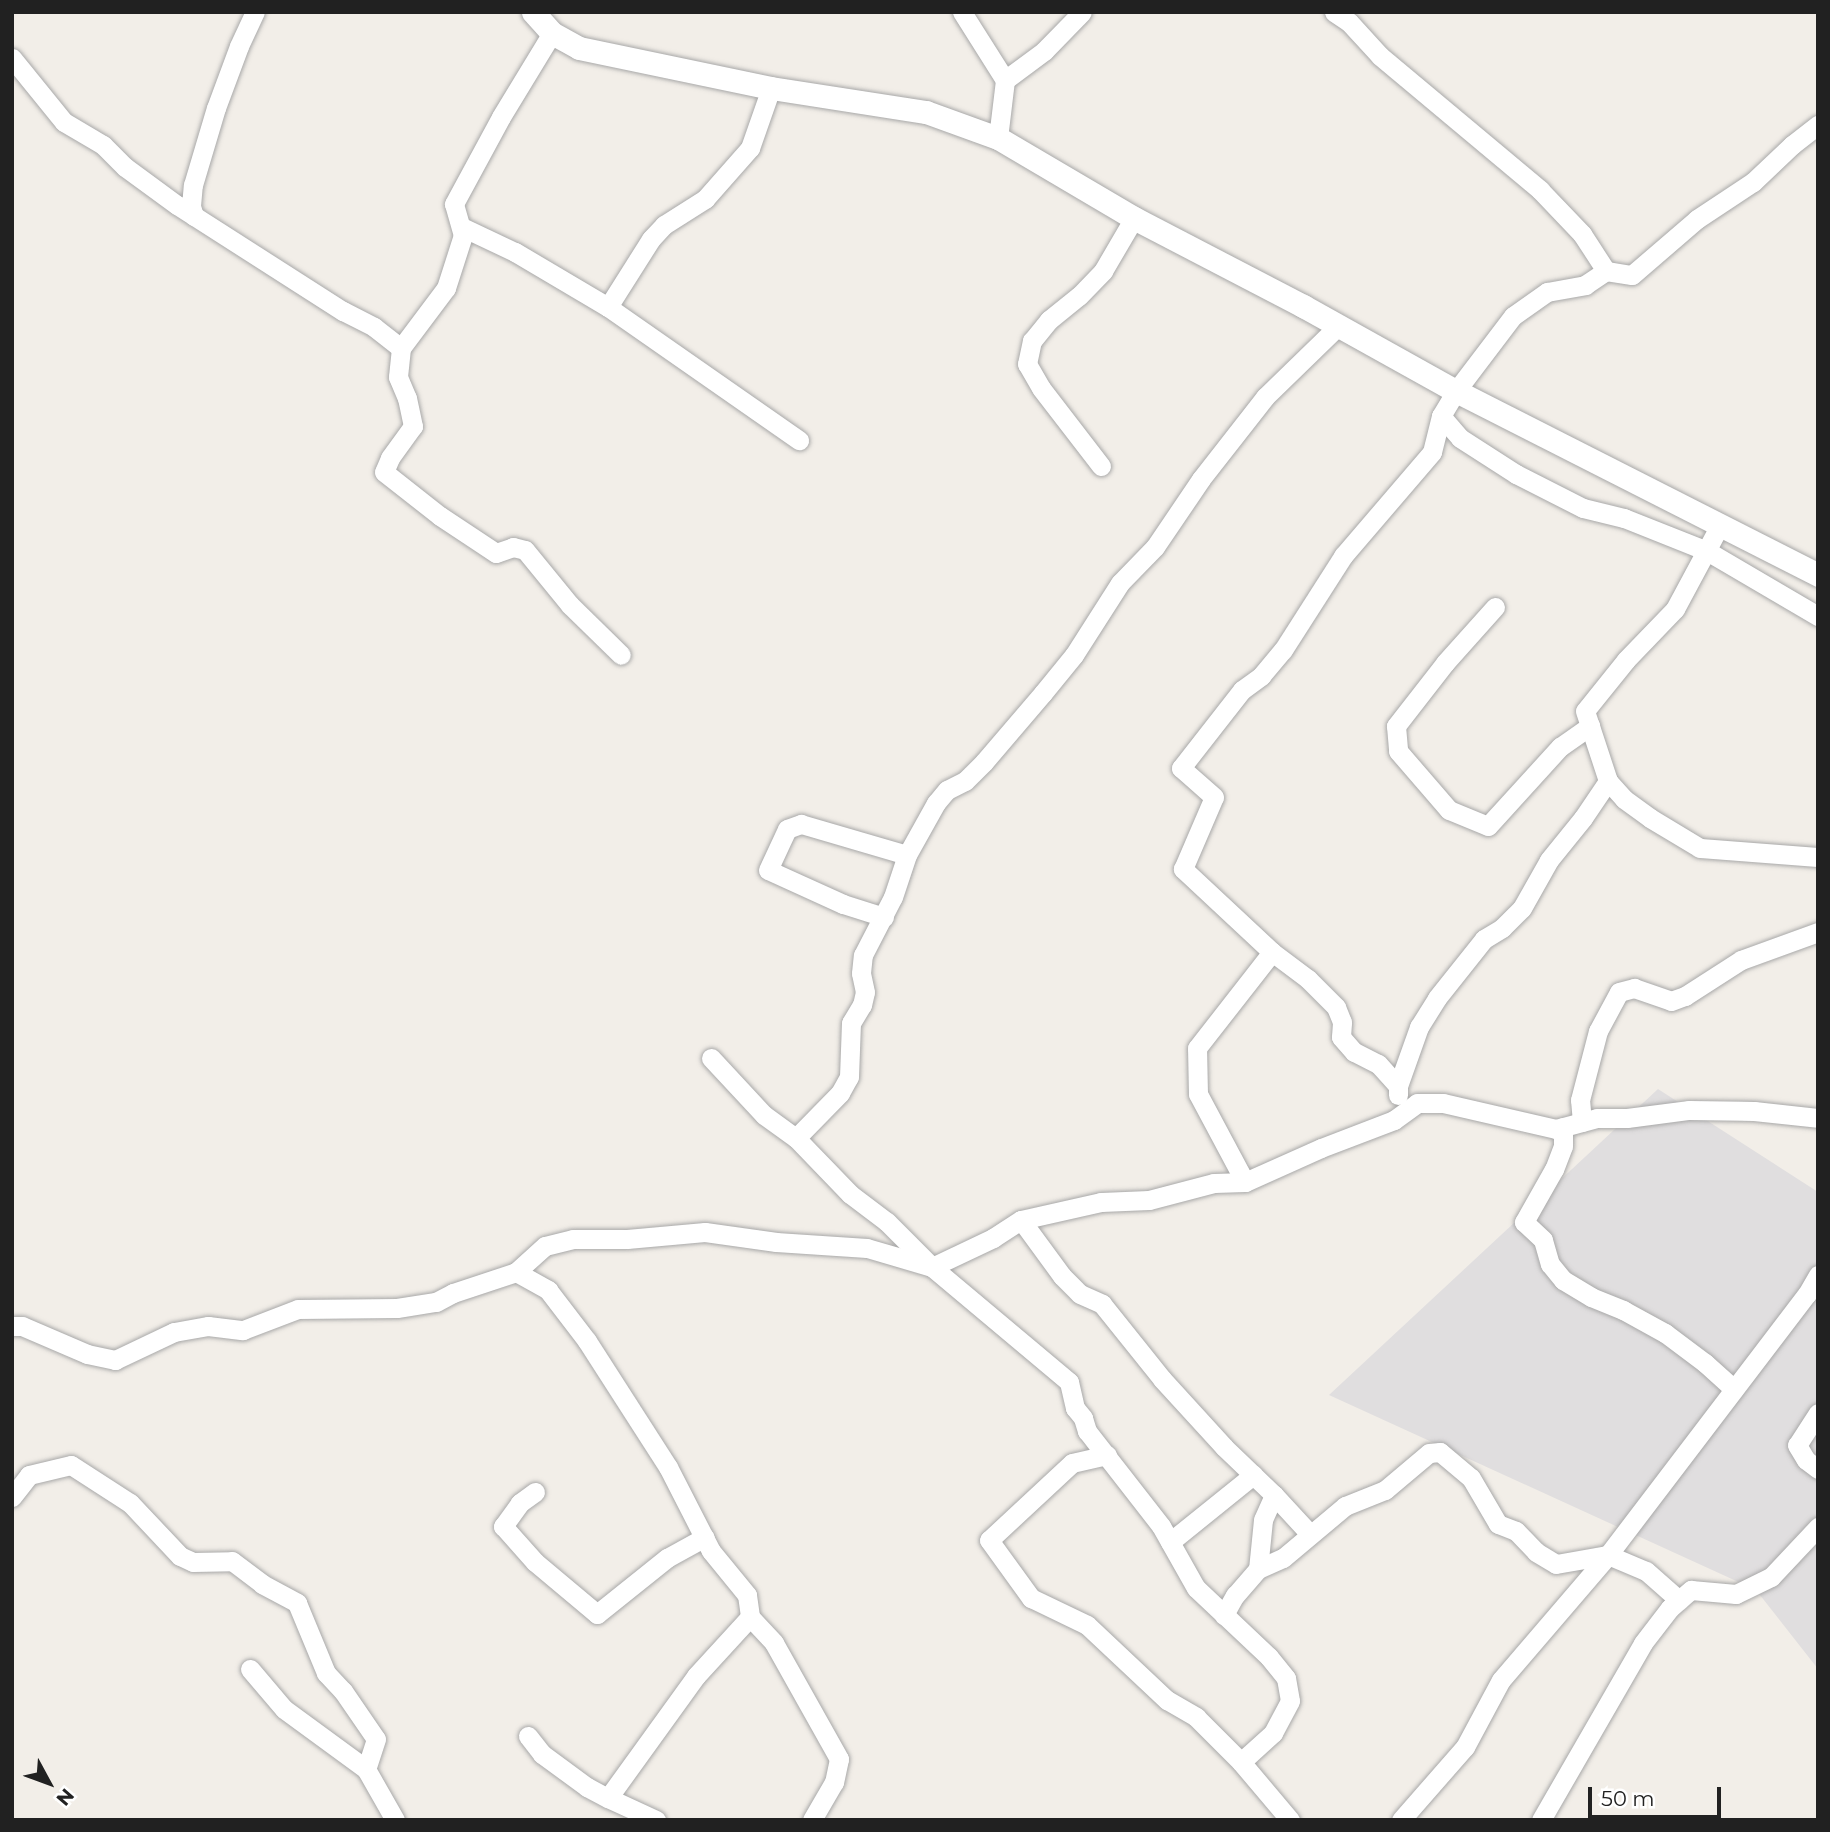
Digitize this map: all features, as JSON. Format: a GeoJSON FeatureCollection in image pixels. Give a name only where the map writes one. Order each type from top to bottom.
{"type":"FeatureCollection","features":[{"type":"Feature","properties":{"kind":"street"},"geometry":{"type":"LineString","coordinates":[[194,216],[191,206],[193,185],[216,108],[255,12]]}},
{"type":"Feature","properties":{"kind":"street"},"geometry":{"type":"LineString","coordinates":[[533,12],[552,33],[579,48],[771,88],[926,112],[998,138],[1134,218],[1456,391],[1818,575]]}},
{"type":"Feature","properties":{"kind":"street"},"geometry":{"type":"LineString","coordinates":[[962,12],[1006,80],[998,138]]}},
{"type":"Feature","properties":{"kind":"street"},"geometry":{"type":"LineString","coordinates":[[1006,80],[1044,51],[1082,12]]}},
{"type":"Feature","properties":{"kind":"street"},"geometry":{"type":"LineString","coordinates":[[1334,12],[1349,22],[1380,56],[1540,190],[1582,234],[1606,271]]}},
{"type":"Feature","properties":{"kind":"street"},"geometry":{"type":"LineString","coordinates":[[552,33],[500,117],[454,204],[463,235],[446,288],[401,348],[398,377],[407,398],[413,426],[390,458],[384,472],[440,516],[496,553],[513,547],[525,550],[570,605],[621,655]]}},
{"type":"Feature","properties":{"kind":"street"},"geometry":{"type":"LineString","coordinates":[[12,58],[64,122],[103,145],[125,167],[194,216],[343,311],[374,327],[401,348]]}},
{"type":"Feature","properties":{"kind":"street"},"geometry":{"type":"LineString","coordinates":[[608,307],[651,239],[664,225],[705,199],[750,148],[771,88]]}},
{"type":"Feature","properties":{"kind":"street"},"geometry":{"type":"LineString","coordinates":[[1398,1086],[1378,1064],[1354,1052],[1341,1037],[1342,1022],[1336,1007],[1183,869],[1214,797],[1181,768],[1242,690],[1261,676],[1283,650],[1343,556],[1432,452],[1441,416],[1456,391],[1513,316],[1547,292],[1585,285],[1606,271],[1632,275],[1698,219],[1753,182],[1818,125]]}},
{"type":"Feature","properties":{"kind":"street"},"geometry":{"type":"LineString","coordinates":[[1101,466],[1041,388],[1027,364],[1032,341],[1049,320],[1079,296],[1103,271],[1134,218]]}},
{"type":"Feature","properties":{"kind":"street"},"geometry":{"type":"LineString","coordinates":[[461,227],[516,252],[656,337],[799,440]]}},
{"type":"Feature","properties":{"kind":"street"},"geometry":{"type":"LineString","coordinates":[[796,1138],[840,1093],[849,1077],[851,1023],[862,1005],[865,992],[861,973],[863,955],[884,917],[907,856],[936,803],[947,790],[965,781],[984,762],[1074,655],[1120,583],[1155,547],[1201,479],[1265,397],[1339,326]]}},
{"type":"Feature","properties":{"kind":"street"},"geometry":{"type":"LineString","coordinates":[[1441,416],[1460,438],[1505,467],[1583,508],[1624,518],[1707,551],[1818,616]]}},
{"type":"Feature","properties":{"kind":"street"},"geometry":{"type":"LineString","coordinates":[[1720,525],[1675,609],[1626,660],[1585,711],[1608,781],[1623,799],[1700,848],[1818,857]]}},
{"type":"Feature","properties":{"kind":"street"},"geometry":{"type":"LineString","coordinates":[[1495,607],[1445,663],[1396,726],[1398,751],[1449,810],[1488,826],[1560,747],[1590,726]]}},
{"type":"Feature","properties":{"kind":"street"},"geometry":{"type":"LineString","coordinates":[[1402,1112],[1398,1086],[1419,1027],[1437,998],[1485,939],[1502,928],[1522,908],[1549,860],[1608,781]]}},
{"type":"Feature","properties":{"kind":"street"},"geometry":{"type":"LineString","coordinates":[[884,917],[843,904],[768,870],[788,829],[802,824],[907,856]]}},
{"type":"Feature","properties":{"kind":"street"},"geometry":{"type":"LineString","coordinates":[[1734,1389],[1665,1333],[1623,1310],[1591,1297],[1563,1280],[1550,1264],[1543,1240],[1524,1223],[1554,1169],[1580,1100],[1598,1031],[1619,992],[1634,988],[1671,1001],[1714,980],[1741,960],[1818,932]]}},
{"type":"Feature","properties":{"kind":"street"},"geometry":{"type":"LineString","coordinates":[[1245,1182],[1198,1094],[1197,1048],[1272,952]]}},
{"type":"Feature","properties":{"kind":"street"},"geometry":{"type":"LineString","coordinates":[[711,1058],[764,1115],[796,1138],[850,1194],[887,1222],[932,1267],[1069,1382],[1075,1408],[1087,1431],[1170,1542],[1196,1588],[1269,1657],[1286,1678],[1290,1701],[1273,1733],[1241,1762]]}},
{"type":"Feature","properties":{"kind":"street"},"geometry":{"type":"LineString","coordinates":[[12,1326],[22,1326],[87,1354],[115,1360],[174,1332],[208,1326],[243,1331],[298,1309],[397,1308],[436,1302],[453,1293],[516,1272],[545,1246],[573,1239],[627,1239],[705,1232],[776,1242],[867,1248],[932,1267],[993,1238],[1021,1220],[1101,1202],[1149,1200],[1214,1183],[1245,1182],[1309,1152],[1394,1120],[1417,1104],[1443,1103],[1538,1127],[1572,1125],[1597,1118],[1627,1118],[1689,1110],[1754,1111],[1818,1118]]}},
{"type":"Feature","properties":{"kind":"street"},"geometry":{"type":"LineString","coordinates":[[1021,1220],[1062,1276],[1080,1294],[1095,1300],[1111,1314],[1162,1379],[1310,1534]]}},
{"type":"Feature","properties":{"kind":"street"},"geometry":{"type":"LineString","coordinates":[[516,1272],[548,1290],[587,1341],[668,1467],[711,1551],[747,1595],[750,1617],[781,1654],[839,1759],[834,1783],[812,1820]]}},
{"type":"Feature","properties":{"kind":"street"},"geometry":{"type":"LineString","coordinates":[[1402,1820],[1465,1747],[1501,1680],[1608,1555],[1734,1389],[1812,1298],[1818,1275]]}},
{"type":"Feature","properties":{"kind":"street"},"geometry":{"type":"LineString","coordinates":[[1818,1413],[1797,1445],[1806,1460],[1818,1469]]}},
{"type":"Feature","properties":{"kind":"street"},"geometry":{"type":"LineString","coordinates":[[1224,1615],[1234,1595],[1258,1569],[1283,1558],[1346,1506],[1385,1490],[1429,1453],[1440,1452],[1471,1478],[1498,1524],[1516,1531],[1536,1552],[1556,1564],[1608,1555],[1646,1571],[1679,1600]]}},
{"type":"Feature","properties":{"kind":"street"},"geometry":{"type":"LineString","coordinates":[[1107,1455],[1072,1463],[989,1540],[1031,1598],[1087,1625],[1167,1700],[1196,1717],[1241,1762],[1290,1820]]}},
{"type":"Feature","properties":{"kind":"street"},"geometry":{"type":"LineString","coordinates":[[12,1497],[29,1475],[71,1465],[130,1503],[180,1556],[193,1563],[232,1561],[262,1584],[297,1603],[327,1673],[343,1690],[376,1739],[366,1769]]}},
{"type":"Feature","properties":{"kind":"street"},"geometry":{"type":"LineString","coordinates":[[1170,1542],[1253,1475]]}},
{"type":"Feature","properties":{"kind":"street"},"geometry":{"type":"LineString","coordinates":[[535,1492],[520,1503],[503,1526],[535,1562],[597,1614],[667,1558],[705,1537]]}},
{"type":"Feature","properties":{"kind":"street"},"geometry":{"type":"LineString","coordinates":[[1258,1569],[1264,1520],[1274,1495]]}},
{"type":"Feature","properties":{"kind":"street"},"geometry":{"type":"LineString","coordinates":[[1541,1820],[1650,1634],[1679,1600],[1691,1590],[1736,1594],[1752,1587],[1771,1577],[1818,1527]]}},
{"type":"Feature","properties":{"kind":"street"},"geometry":{"type":"LineString","coordinates":[[608,1798],[696,1676],[750,1617]]}},
{"type":"Feature","properties":{"kind":"street"},"geometry":{"type":"LineString","coordinates":[[250,1669],[284,1709],[366,1769],[395,1820]]}},
{"type":"Feature","properties":{"kind":"street"},"geometry":{"type":"LineString","coordinates":[[528,1736],[542,1754],[587,1787],[656,1820]]}},
{"type":"Feature","properties":{"kind":"shaded area"},"geometry":{"type":"Polygon","coordinates":[[[1658,1089],[1818,1192],[1818,1669],[1756,1590],[1329,1395],[1658,1089]]]}}]}
